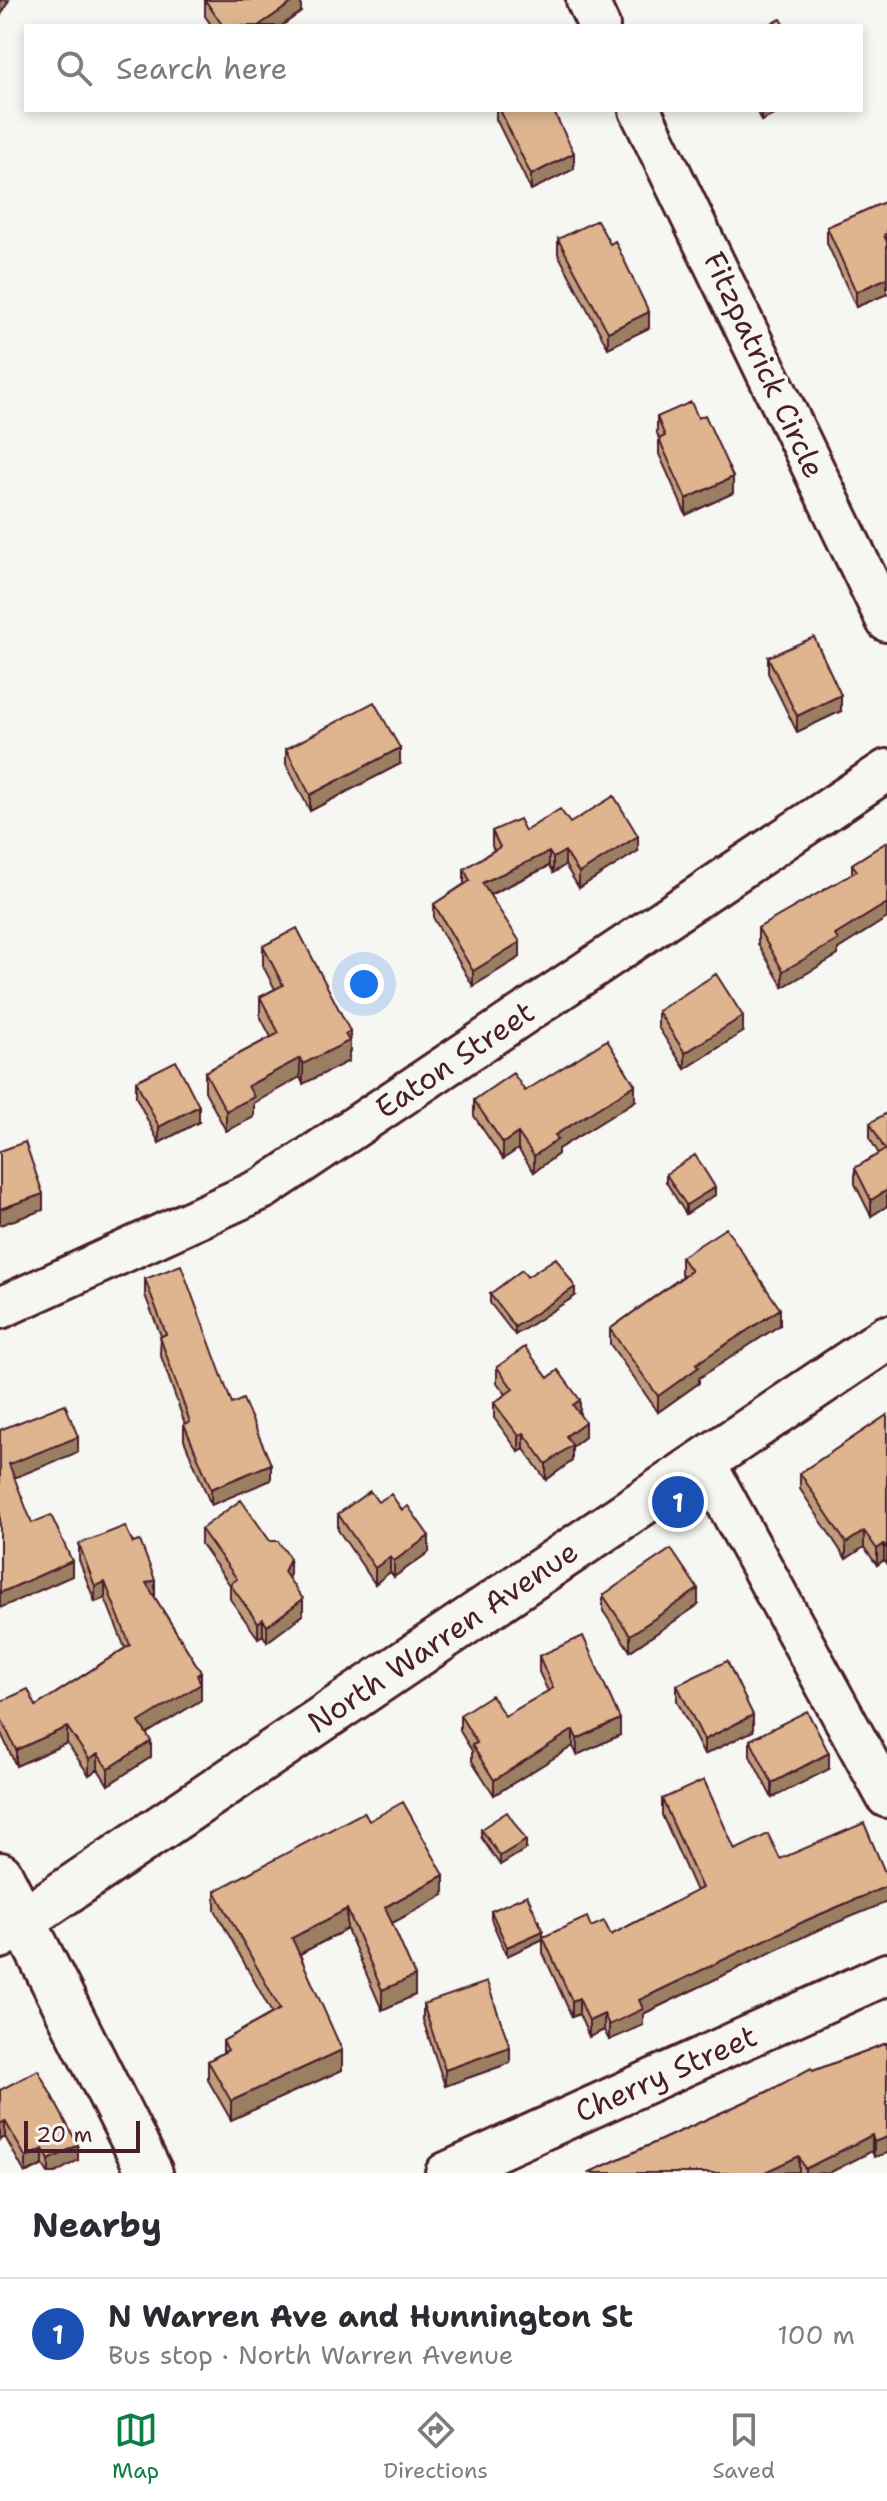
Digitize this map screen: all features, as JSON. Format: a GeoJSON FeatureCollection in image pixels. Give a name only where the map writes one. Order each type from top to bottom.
{"type":"FeatureCollection","features":[{"type":"Feature","properties":{"kind":"street"},"geometry":{"type":"LineString","coordinates":[[587,0],[598,24]]}},
{"type":"Feature","properties":{"kind":"street","name":"Fitzpatrick Circle"},"geometry":{"type":"LineString","coordinates":[[641,112],[887,621]]}},
{"type":"Feature","properties":{"kind":"street","name":"Eaton Street"},"geometry":{"type":"LineString","coordinates":[[0,1308],[264,1188],[887,770]]}},
{"type":"Feature","properties":{"kind":"street","name":"North Warren Avenue"},"geometry":{"type":"LineString","coordinates":[[11,1928],[887,1338]]}},
{"type":"Feature","properties":{"kind":"street"},"geometry":{"type":"LineString","coordinates":[[704,1461],[887,1797]]}},
{"type":"Feature","properties":{"kind":"street"},"geometry":{"type":"LineString","coordinates":[[0,1875],[11,1928],[150,2173]]}},
{"type":"Feature","properties":{"kind":"street","name":"Cherry Street"},"geometry":{"type":"LineString","coordinates":[[446,2173],[887,1974]]}},
{"type":"Feature","properties":{"kind":"building"},"geometry":{"type":"Polygon","coordinates":[[[205,0],[296,0],[261,24],[222,24],[205,0]]]}},
{"type":"Feature","properties":{"kind":"building"},"geometry":{"type":"Polygon","coordinates":[[[501,112],[554,112],[574,153],[531,175],[501,112]]]}},
{"type":"Feature","properties":{"kind":"building"},"geometry":{"type":"Polygon","coordinates":[[[887,201],[887,233],[884,235],[887,242],[887,278],[856,292],[827,227],[887,201]]]}},
{"type":"Feature","properties":{"kind":"building"},"geometry":{"type":"Polygon","coordinates":[[[597,220],[610,244],[615,241],[649,312],[608,332],[558,239],[597,220]]]}},
{"type":"Feature","properties":{"kind":"building"},"geometry":{"type":"Polygon","coordinates":[[[691,402],[698,418],[705,415],[733,477],[686,499],[659,439],[665,436],[657,417],[691,402]]]}},
{"type":"Feature","properties":{"kind":"building"},"geometry":{"type":"Polygon","coordinates":[[[814,637],[841,695],[797,716],[768,657],[814,637]]]}},
{"type":"Feature","properties":{"kind":"building"},"geometry":{"type":"Polygon","coordinates":[[[374,702],[400,748],[310,795],[286,749],[374,702]]]}},
{"type":"Feature","properties":{"kind":"building"},"geometry":{"type":"Polygon","coordinates":[[[614,796],[638,836],[579,873],[565,851],[553,858],[549,852],[482,883],[520,942],[473,971],[434,904],[470,881],[464,869],[500,847],[492,831],[519,819],[525,831],[560,809],[570,823],[614,796]]]}},
{"type":"Feature","properties":{"kind":"building"},"geometry":{"type":"Polygon","coordinates":[[[887,842],[887,903],[835,935],[838,940],[783,971],[758,928],[857,871],[852,864],[887,842]]]}},
{"type":"Feature","properties":{"kind":"building"},"geometry":{"type":"Polygon","coordinates":[[[297,928],[350,1031],[345,1034],[349,1041],[303,1064],[300,1058],[248,1086],[254,1097],[226,1111],[205,1072],[279,1033],[260,997],[283,985],[263,946],[297,928]]]}},
{"type":"Feature","properties":{"kind":"building"},"geometry":{"type":"Polygon","coordinates":[[[716,974],[743,1016],[685,1053],[658,1011],[716,974]]]}},
{"type":"Feature","properties":{"kind":"building"},"geometry":{"type":"Polygon","coordinates":[[[607,1040],[635,1085],[555,1135],[558,1139],[534,1156],[518,1133],[503,1143],[474,1100],[513,1073],[525,1091],[607,1040]]]}},
{"type":"Feature","properties":{"kind":"building"},"geometry":{"type":"Polygon","coordinates":[[[176,1061],[199,1106],[159,1127],[136,1081],[176,1061]]]}},
{"type":"Feature","properties":{"kind":"building"},"geometry":{"type":"Polygon","coordinates":[[[887,1113],[887,1190],[871,1200],[855,1168],[885,1150],[870,1123],[887,1113]]]}},
{"type":"Feature","properties":{"kind":"building"},"geometry":{"type":"Polygon","coordinates":[[[25,1142],[43,1194],[0,1209],[0,1151],[25,1142]]]}},
{"type":"Feature","properties":{"kind":"building"},"geometry":{"type":"Polygon","coordinates":[[[695,1155],[715,1187],[686,1205],[666,1174],[695,1155]]]}},
{"type":"Feature","properties":{"kind":"building"},"geometry":{"type":"Polygon","coordinates":[[[726,1228],[780,1309],[696,1364],[699,1367],[658,1396],[610,1329],[691,1271],[681,1257],[726,1228]]]}},
{"type":"Feature","properties":{"kind":"building"},"geometry":{"type":"Polygon","coordinates":[[[556,1258],[575,1287],[515,1327],[490,1294],[522,1270],[527,1277],[556,1258]]]}},
{"type":"Feature","properties":{"kind":"building"},"geometry":{"type":"Polygon","coordinates":[[[181,1265],[232,1404],[243,1399],[271,1464],[211,1489],[184,1424],[190,1422],[160,1337],[166,1334],[145,1279],[181,1265]]]}},
{"type":"Feature","properties":{"kind":"building"},"geometry":{"type":"Polygon","coordinates":[[[525,1347],[548,1378],[558,1370],[580,1400],[573,1405],[585,1422],[566,1436],[572,1445],[546,1464],[524,1433],[519,1436],[494,1403],[513,1389],[497,1367],[525,1347]]]}},
{"type":"Feature","properties":{"kind":"building"},"geometry":{"type":"Polygon","coordinates":[[[65,1404],[78,1437],[9,1464],[32,1523],[51,1515],[72,1561],[0,1593],[0,1430],[65,1404]]]}},
{"type":"Feature","properties":{"kind":"building"},"geometry":{"type":"Polygon","coordinates":[[[887,1415],[887,1549],[884,1544],[877,1549],[864,1531],[846,1543],[800,1473],[887,1415]]]}},
{"type":"Feature","properties":{"kind":"building"},"geometry":{"type":"Polygon","coordinates":[[[370,1491],[378,1502],[391,1494],[402,1510],[408,1506],[429,1536],[394,1561],[390,1557],[375,1568],[338,1514],[370,1491]]]}},
{"type":"Feature","properties":{"kind":"building"},"geometry":{"type":"Polygon","coordinates":[[[241,1500],[270,1541],[278,1541],[290,1558],[284,1572],[303,1599],[267,1626],[263,1619],[258,1623],[230,1584],[237,1579],[201,1529],[241,1500]]]}},
{"type":"Feature","properties":{"kind":"building"},"geometry":{"type":"Polygon","coordinates":[[[125,1526],[133,1543],[140,1541],[155,1580],[146,1583],[201,1672],[197,1675],[201,1684],[139,1722],[151,1741],[108,1769],[98,1754],[89,1759],[67,1727],[16,1750],[0,1716],[0,1702],[28,1689],[36,1706],[130,1645],[105,1582],[95,1586],[79,1544],[125,1526]]]}},
{"type":"Feature","properties":{"kind":"building"},"geometry":{"type":"Polygon","coordinates":[[[671,1549],[698,1589],[630,1635],[603,1595],[671,1549]]]}},
{"type":"Feature","properties":{"kind":"building"},"geometry":{"type":"Polygon","coordinates":[[[583,1636],[620,1719],[577,1739],[573,1730],[494,1780],[472,1745],[477,1743],[460,1715],[491,1695],[505,1716],[553,1688],[539,1656],[583,1636]]]}},
{"type":"Feature","properties":{"kind":"building"},"geometry":{"type":"Polygon","coordinates":[[[727,1661],[753,1715],[704,1740],[677,1685],[727,1661]]]}},
{"type":"Feature","properties":{"kind":"building"},"geometry":{"type":"Polygon","coordinates":[[[807,1711],[829,1753],[772,1783],[750,1740],[807,1711]]]}},
{"type":"Feature","properties":{"kind":"building"},"geometry":{"type":"Polygon","coordinates":[[[704,1780],[735,1850],[768,1834],[780,1859],[864,1823],[887,1877],[887,1886],[809,1919],[639,2000],[643,2009],[609,2025],[604,2014],[589,2021],[579,1998],[572,2001],[543,1937],[587,1917],[591,1927],[604,1921],[611,1935],[702,1888],[662,1799],[704,1780]]]}},
{"type":"Feature","properties":{"kind":"building"},"geometry":{"type":"Polygon","coordinates":[[[403,1802],[444,1875],[385,1907],[415,1976],[382,1990],[347,1909],[292,1938],[342,2050],[231,2101],[208,2061],[228,2050],[223,2041],[280,2009],[215,1891],[364,1812],[369,1821],[403,1802]]]}},
{"type":"Feature","properties":{"kind":"building"},"geometry":{"type":"Polygon","coordinates":[[[507,1812],[526,1840],[500,1856],[481,1829],[507,1812]]]}},
{"type":"Feature","properties":{"kind":"building"},"geometry":{"type":"Polygon","coordinates":[[[527,1895],[543,1931],[507,1947],[491,1911],[527,1895]]]}},
{"type":"Feature","properties":{"kind":"building"},"geometry":{"type":"Polygon","coordinates":[[[487,1982],[510,2047],[445,2070],[423,2004],[487,1982]]]}},
{"type":"Feature","properties":{"kind":"building"},"geometry":{"type":"Polygon","coordinates":[[[887,2043],[887,2137],[874,2142],[872,2135],[805,2169],[799,2156],[763,2173],[588,2173],[767,2092],[811,2068],[813,2071],[887,2043]]]}},
{"type":"Feature","properties":{"kind":"building"},"geometry":{"type":"Polygon","coordinates":[[[38,2070],[78,2145],[49,2160],[43,2149],[26,2158],[5,2121],[0,2124],[0,2090],[38,2070]]]}},
{"type":"Feature","properties":{"kind":"place","name":"N Warren Ave and Hunnington St"},"geometry":{"type":"Point","coordinates":[678,1502]}}]}
